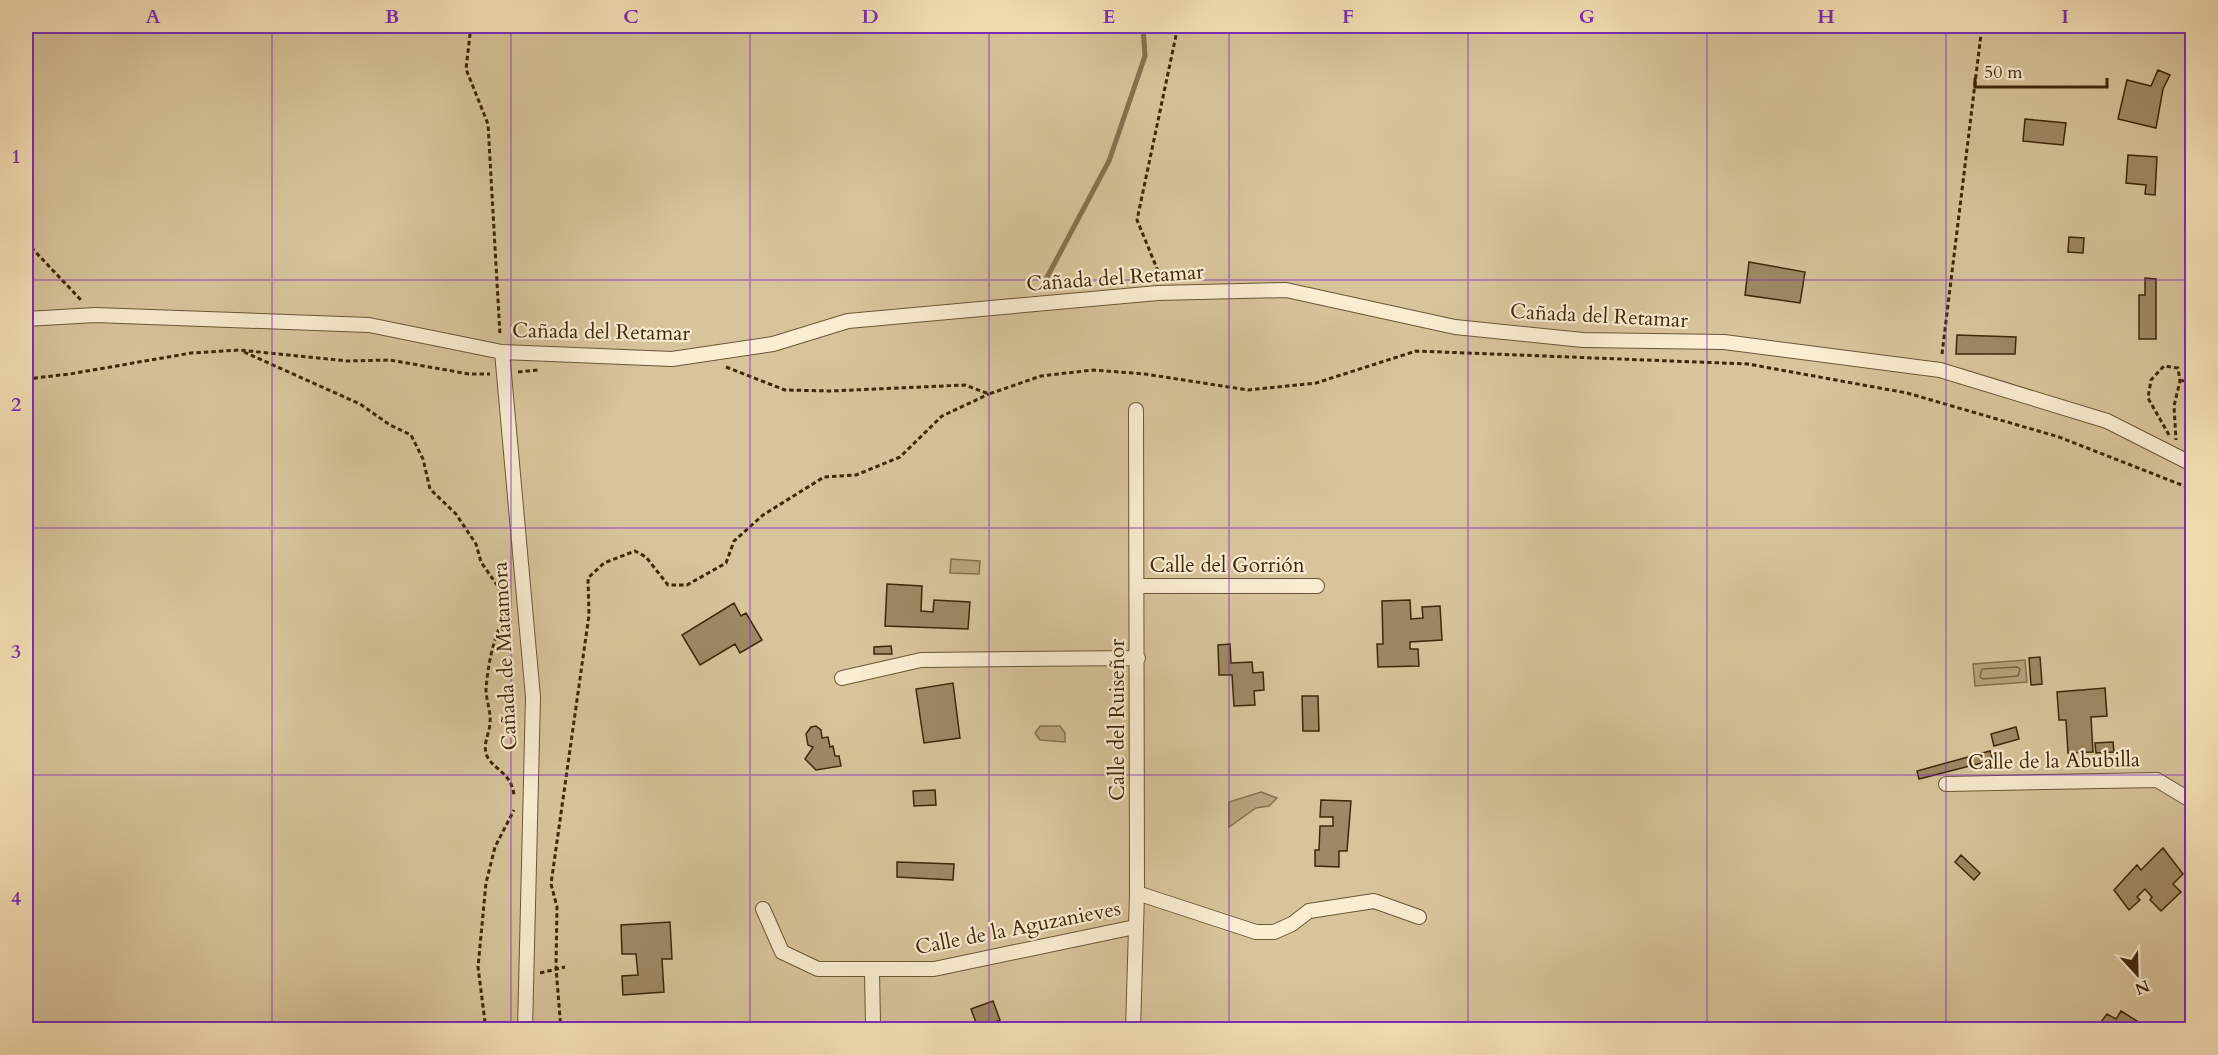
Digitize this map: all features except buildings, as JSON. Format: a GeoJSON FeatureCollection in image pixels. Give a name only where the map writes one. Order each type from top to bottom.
{"type":"FeatureCollection","features":[{"type":"Feature","properties":{"kind":"street","name":"Cañada del Retamar"},"geometry":{"type":"LineString","coordinates":[[26,319],[95,315],[369,325],[502,352],[672,359],[773,344],[848,321],[1158,293],[1286,290],[1455,327],[1583,340],[1724,342],[1940,370],[2107,421],[2193,464]]}},
{"type":"Feature","properties":{"kind":"street","name":"Cañada de Matamora"},"geometry":{"type":"LineString","coordinates":[[502,352],[533,697],[525,1029]]}},
{"type":"Feature","properties":{"kind":"street","name":"Calle del Ruiseñor"},"geometry":{"type":"LineString","coordinates":[[1132,1029],[1137,893],[1136,410]]}},
{"type":"Feature","properties":{"kind":"street","name":"Calle del Gorrión"},"geometry":{"type":"LineString","coordinates":[[1137,586],[1317,586]]}},
{"type":"Feature","properties":{"kind":"street"},"geometry":{"type":"LineString","coordinates":[[842,678],[921,660],[1138,658]]}},
{"type":"Feature","properties":{"kind":"street","name":"Calle de la Abubilla"},"geometry":{"type":"LineString","coordinates":[[1946,784],[2157,780],[2193,801]]}},
{"type":"Feature","properties":{"kind":"street"},"geometry":{"type":"LineString","coordinates":[[1137,893],[1256,932],[1274,932],[1292,924],[1309,911],[1374,901],[1419,917]]}},
{"type":"Feature","properties":{"kind":"street","name":"Calle de la Aguzanieves"},"geometry":{"type":"LineString","coordinates":[[763,909],[783,952],[818,969],[934,969],[1135,927]]}},
{"type":"Feature","properties":{"kind":"street"},"geometry":{"type":"LineString","coordinates":[[872,970],[873,1024]]}},
{"type":"Feature","properties":{"kind":"path"},"geometry":{"type":"LineString","coordinates":[[471,26],[466,69],[488,124],[502,352]]}},
{"type":"Feature","properties":{"kind":"path"},"geometry":{"type":"LineString","coordinates":[[1158,293],[1158,271],[1137,220],[1178,26]]}},
{"type":"Feature","properties":{"kind":"path"},"geometry":{"type":"LineString","coordinates":[[1940,370],[1982,26]]}},
{"type":"Feature","properties":{"kind":"path"},"geometry":{"type":"LineString","coordinates":[[26,242],[95,315]]}},
{"type":"Feature","properties":{"kind":"path"},"geometry":{"type":"LineString","coordinates":[[240,350],[360,404],[390,425],[411,435],[423,459],[430,489],[456,514],[476,543],[481,562],[510,610],[500,623],[489,670],[486,691],[490,723],[485,742],[488,757],[502,770],[513,788],[514,798]]}},
{"type":"Feature","properties":{"kind":"path"},"geometry":{"type":"LineString","coordinates":[[26,379],[70,374],[191,353],[240,350],[347,360],[390,360],[469,374],[548,369]]}},
{"type":"Feature","properties":{"kind":"path"},"geometry":{"type":"LineString","coordinates":[[561,1029],[556,968],[557,907],[551,884],[589,615],[588,578],[604,563],[635,551],[646,557],[668,585],[687,585],[726,563],[734,541],[764,515],[824,477],[856,475],[900,457],[942,416],[989,394],[1041,376],[1093,370],[1145,374],[1248,390],[1316,383],[1416,351],[1748,364],[1907,393],[2058,437],[2193,489]]}},
{"type":"Feature","properties":{"kind":"path"},"geometry":{"type":"LineString","coordinates":[[719,364],[785,390],[831,391],[965,385],[989,394]]}},
{"type":"Feature","properties":{"kind":"path"},"geometry":{"type":"LineString","coordinates":[[2164,366],[2178,368],[2180,381],[2174,406],[2177,447],[2156,417],[2148,398],[2151,380],[2164,366]]}},
{"type":"Feature","properties":{"kind":"path"},"geometry":{"type":"LineString","coordinates":[[2180,381],[2193,380]]}},
{"type":"Feature","properties":{"kind":"path"},"geometry":{"type":"LineString","coordinates":[[486,1029],[478,967],[486,883],[495,847],[515,809]]}},
{"type":"Feature","properties":{"kind":"path"},"geometry":{"type":"LineString","coordinates":[[527,977],[564,967]]}},
{"type":"Feature","properties":{"kind":"shaded area"},"geometry":{"type":"Polygon","coordinates":[[[26,26],[2192,26],[2192,1029],[26,1029],[26,26]]]}},
{"type":"Feature","properties":{"kind":"water"},"geometry":{"type":"Polygon","coordinates":[[[951,559],[980,561],[979,574],[950,573],[951,559]]]}},
{"type":"Feature","properties":{"kind":"water"},"geometry":{"type":"Polygon","coordinates":[[[2025,660],[2027,682],[1975,686],[1973,664],[2025,660]]]}},
{"type":"Feature","properties":{"kind":"water"},"geometry":{"type":"Polygon","coordinates":[[[1040,726],[1060,726],[1065,733],[1065,742],[1040,740],[1035,733],[1040,726]]]}},
{"type":"Feature","properties":{"kind":"water"},"geometry":{"type":"Polygon","coordinates":[[[1261,792],[1277,798],[1269,806],[1256,808],[1229,827],[1229,802],[1261,792]]]}},
{"type":"Feature","properties":{"kind":"waterway"},"geometry":{"type":"LineString","coordinates":[[1045,281],[1109,161],[1145,56],[1143,26]]}}]}
